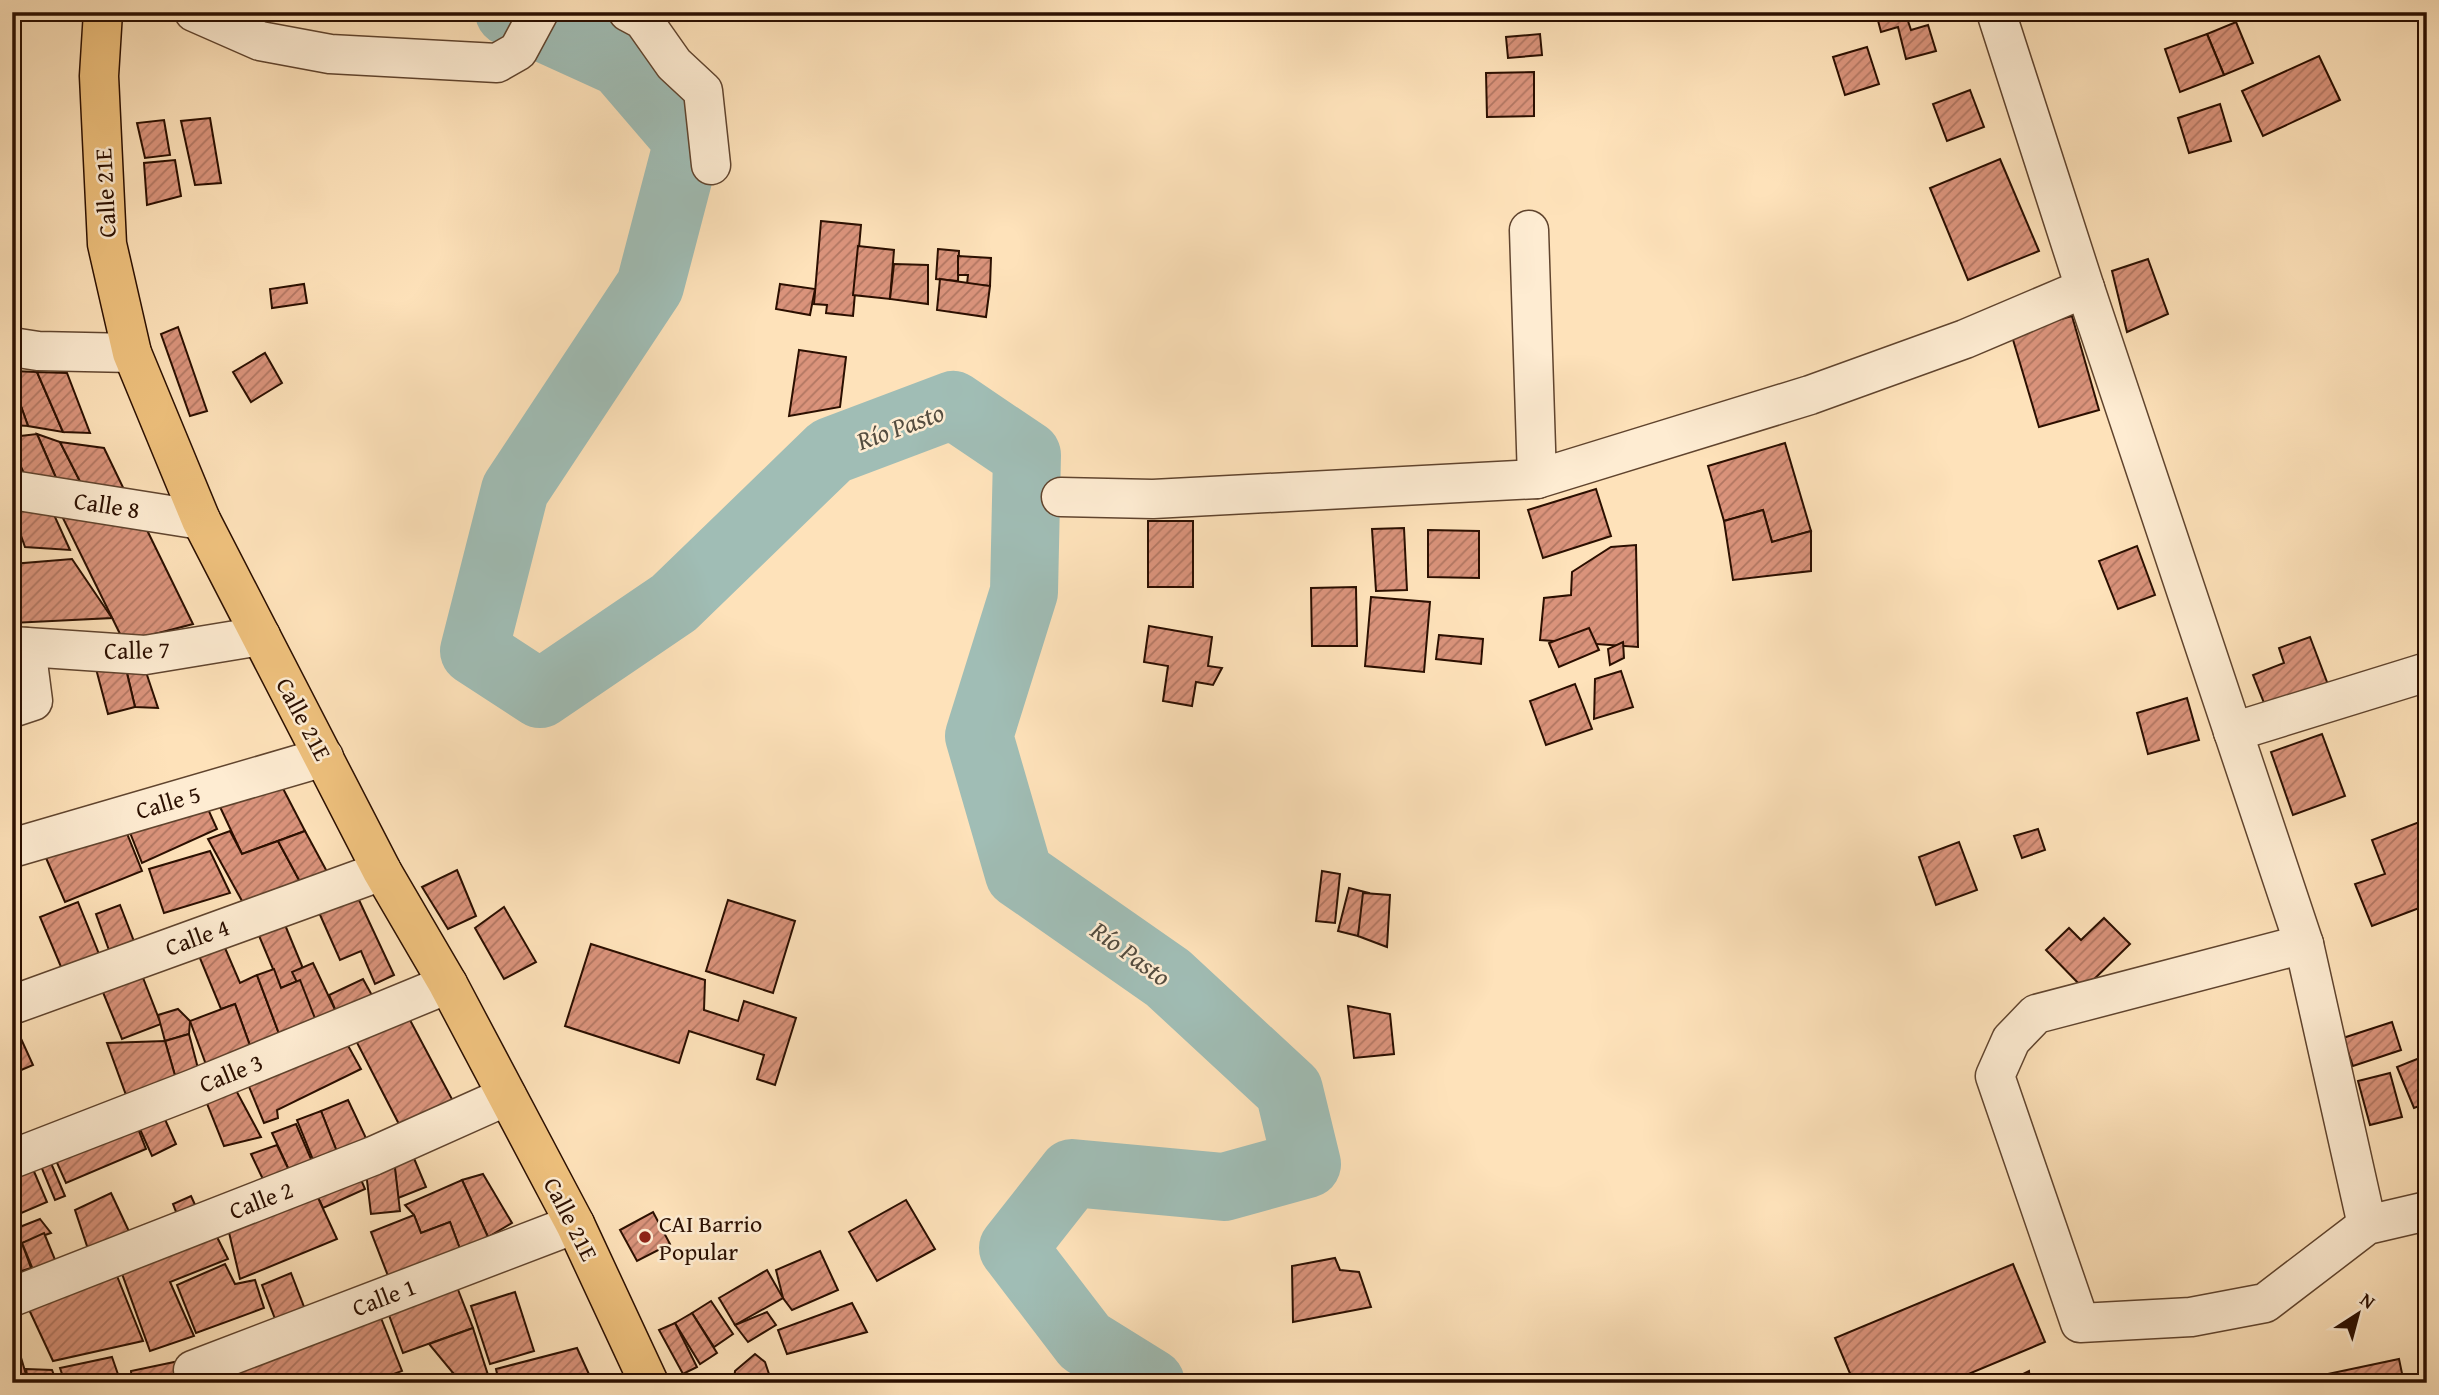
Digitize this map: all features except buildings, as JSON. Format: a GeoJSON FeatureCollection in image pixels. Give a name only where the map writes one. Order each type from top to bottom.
{"type":"FeatureCollection","features":[{"type":"Feature","properties":{"kind":"main road","name":"Calle 21E"},"geometry":{"type":"LineString","coordinates":[[103,12],[99,76],[107,244],[132,354],[201,520],[382,871],[448,984],[575,1224],[649,1383]]}},
{"type":"Feature","properties":{"kind":"street"},"geometry":{"type":"LineString","coordinates":[[194,12],[260,40],[330,54],[497,63],[518,51],[539,12]]}},
{"type":"Feature","properties":{"kind":"street"},"geometry":{"type":"LineString","coordinates":[[628,12],[643,20],[674,64],[703,91],[711,165]]}},
{"type":"Feature","properties":{"kind":"street"},"geometry":{"type":"LineString","coordinates":[[1996,12],[2304,944],[2367,1225]]}},
{"type":"Feature","properties":{"kind":"street"},"geometry":{"type":"LineString","coordinates":[[1529,230],[1537,479]]}},
{"type":"Feature","properties":{"kind":"street"},"geometry":{"type":"LineString","coordinates":[[1061,497],[1153,499],[1537,479],[1810,395],[1965,339],[2085,288]]}},
{"type":"Feature","properties":{"kind":"street"},"geometry":{"type":"LineString","coordinates":[[12,347],[38,351],[132,354]]}},
{"type":"Feature","properties":{"kind":"street","name":"Calle 8"},"geometry":{"type":"LineString","coordinates":[[12,491],[201,520]]}},
{"type":"Feature","properties":{"kind":"street","name":"Calle 7"},"geometry":{"type":"LineString","coordinates":[[19,646],[145,655],[261,636]]}},
{"type":"Feature","properties":{"kind":"street"},"geometry":{"type":"LineString","coordinates":[[12,708],[33,701],[19,646]]}},
{"type":"Feature","properties":{"kind":"street"},"geometry":{"type":"LineString","coordinates":[[2233,732],[2427,672]]}},
{"type":"Feature","properties":{"kind":"street","name":"Calle 5"},"geometry":{"type":"LineString","coordinates":[[12,848],[324,757]]}},
{"type":"Feature","properties":{"kind":"street","name":"Calle 4"},"geometry":{"type":"LineString","coordinates":[[12,1004],[382,871]]}},
{"type":"Feature","properties":{"kind":"street"},"geometry":{"type":"LineString","coordinates":[[2304,944],[2036,1014],[2011,1040],[1995,1076],[2080,1323],[2191,1317],[2265,1303],[2367,1225],[2427,1212]]}},
{"type":"Feature","properties":{"kind":"street","name":"Calle 3"},"geometry":{"type":"LineString","coordinates":[[12,1159],[195,1088],[448,984]]}},
{"type":"Feature","properties":{"kind":"street","name":"Calle 2"},"geometry":{"type":"LineString","coordinates":[[12,1297],[373,1156],[507,1096]]}},
{"type":"Feature","properties":{"kind":"street","name":"Calle 1"},"geometry":{"type":"LineString","coordinates":[[192,1370],[575,1224]]}},
{"type":"Feature","properties":{"kind":"waterway","name":"Río Pasto"},"geometry":{"type":"LineString","coordinates":[[509,12],[621,63],[688,141],[650,286],[515,490],[474,651],[540,694],[674,603],[831,451],[953,405],[1027,455],[1024,592],[979,736],[1019,874],[1168,978],[1289,1090],[1307,1164],[1224,1187],[1072,1173],[1013,1248],[1085,1342],[1151,1383]]}},
{"type":"Feature","properties":{"kind":"waterway"},"geometry":{"type":"LineString","coordinates":[[621,63],[635,32]]}},
{"type":"Feature","properties":{"kind":"place","name":"CAI Barrio Popular"},"geometry":{"type":"Point","coordinates":[645,1237]}}]}
